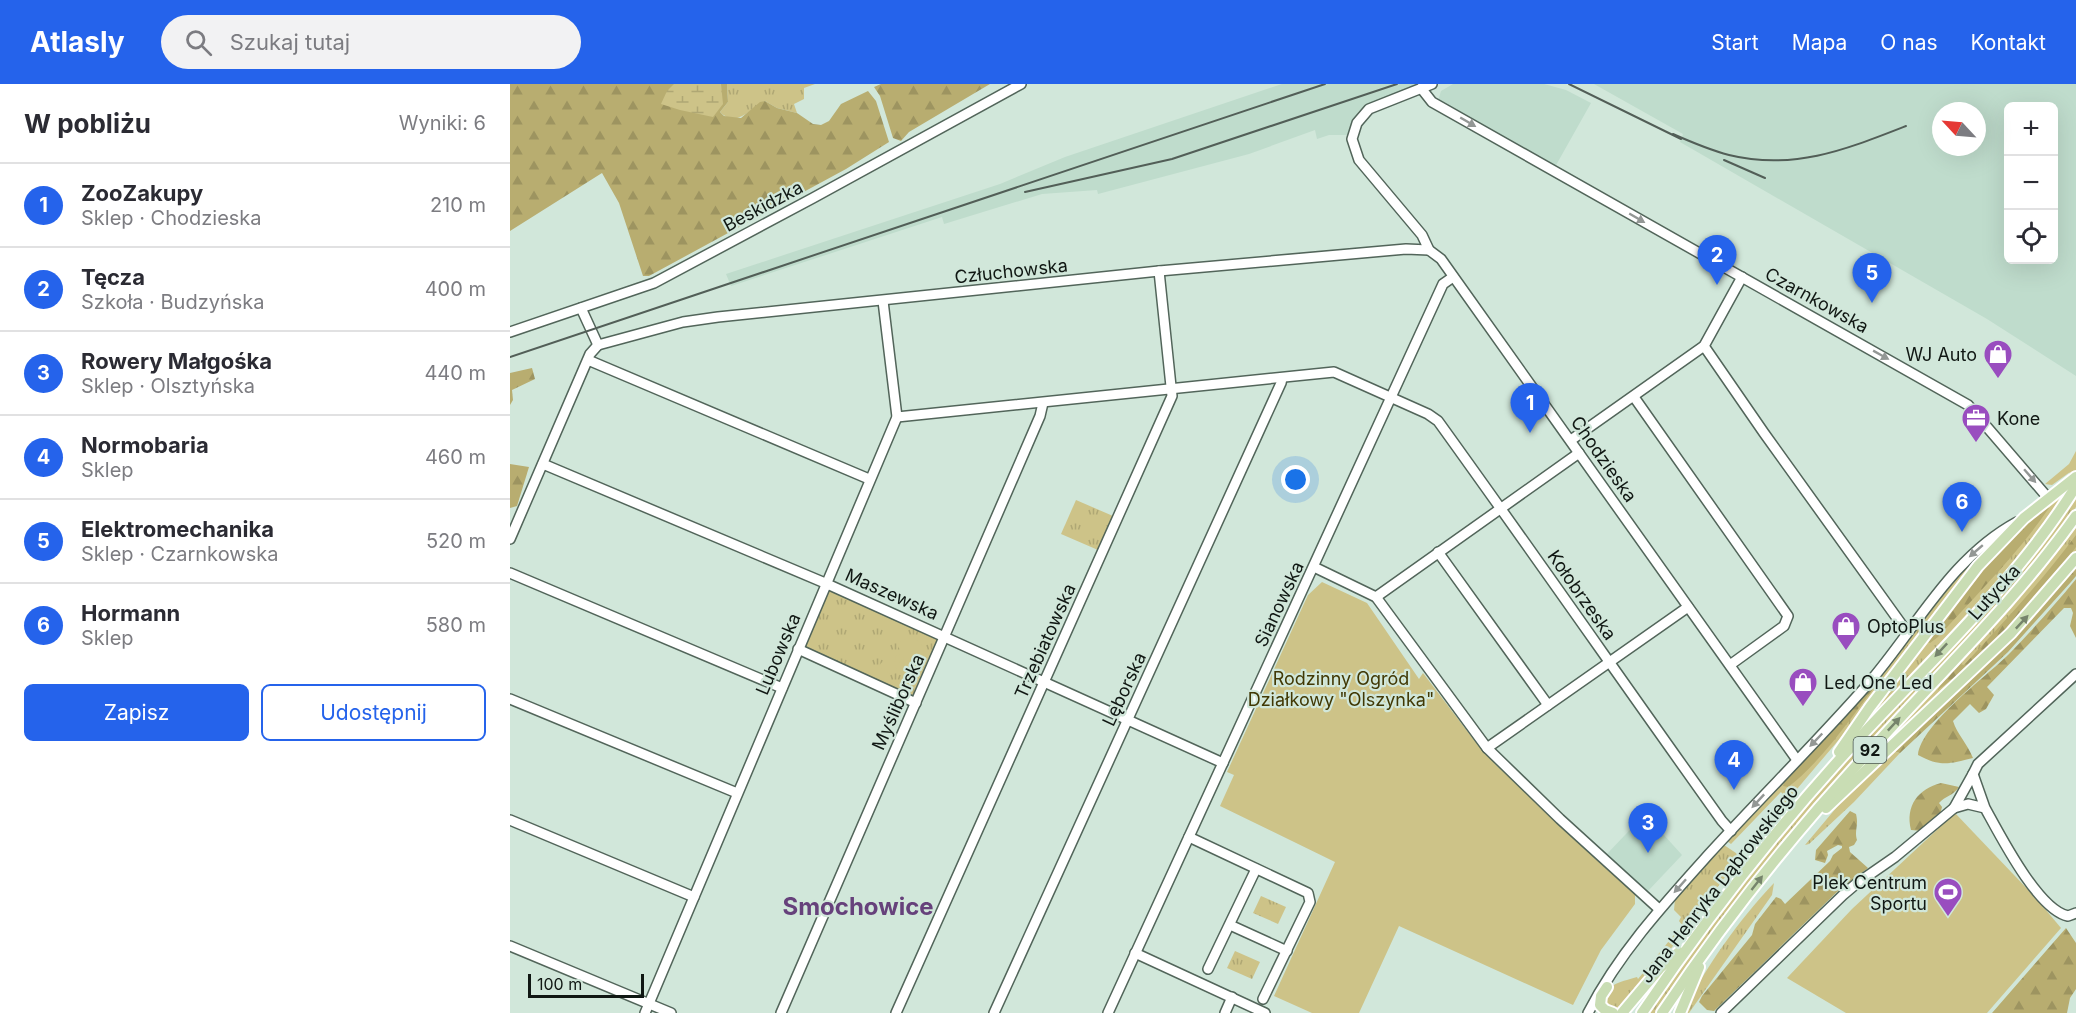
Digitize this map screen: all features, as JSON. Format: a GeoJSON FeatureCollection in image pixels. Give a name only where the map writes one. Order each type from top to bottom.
{"type":"FeatureCollection","features":[{"type":"Feature","properties":{"kind":"main road"},"geometry":{"type":"LineString","coordinates":[[1824,776],[1850,735],[1960,587],[1987,555],[2024,518],[2076,477]]}},
{"type":"Feature","properties":{"kind":"main road","name":"Lutycka"},"geometry":{"type":"LineString","coordinates":[[1824,776],[2006,580],[2041,538],[2076,486]]}},
{"type":"Feature","properties":{"kind":"main road","name":"Lutycka"},"geometry":{"type":"LineString","coordinates":[[1786,846],[1868,752],[2023,584],[2076,516]]}},
{"type":"Feature","properties":{"kind":"main road"},"geometry":{"type":"LineString","coordinates":[[1786,846],[1997,647],[2035,608],[2076,558]]}},
{"type":"Feature","properties":{"kind":"main road","name":"Jana Henryka Dąbrowskiego"},"geometry":{"type":"LineString","coordinates":[[1642,1013],[1695,938],[1760,853],[1824,776]]}},
{"type":"Feature","properties":{"kind":"main road","name":"Jana Henryka Dąbrowskiego"},"geometry":{"type":"LineString","coordinates":[[1662,1013],[1708,948],[1786,846]]}},
{"type":"Feature","properties":{"kind":"main road"},"geometry":{"type":"LineString","coordinates":[[1621,1013],[1660,968],[1695,938]]}},
{"type":"Feature","properties":{"kind":"main road"},"geometry":{"type":"LineString","coordinates":[[1680,1013],[1708,948]]}},
{"type":"Feature","properties":{"kind":"main road"},"geometry":{"type":"LineString","coordinates":[[1607,987],[1601,996],[1600,1005],[1613,1013]]}},
{"type":"Feature","properties":{"kind":"street","name":"Beskidzka"},"geometry":{"type":"LineString","coordinates":[[510,332],[654,283],[1021,84]]}},
{"type":"Feature","properties":{"kind":"street","name":"Chodzieska"},"geometry":{"type":"LineString","coordinates":[[1432,84],[1369,109],[1359,118],[1352,139],[1359,160],[1422,235],[1430,250],[1441,259],[1797,760]]}},
{"type":"Feature","properties":{"kind":"street","name":"Czarnkowska"},"geometry":{"type":"LineString","coordinates":[[1421,88],[1432,102],[1968,405],[2048,498]]}},
{"type":"Feature","properties":{"kind":"street","name":"Człuchowska"},"geometry":{"type":"LineString","coordinates":[[598,345],[683,322],[1159,272],[1406,249],[1430,250]]}},
{"type":"Feature","properties":{"kind":"street","name":"Trzebiatowska"},"geometry":{"type":"LineString","coordinates":[[896,1013],[1172,396],[1159,272]]}},
{"type":"Feature","properties":{"kind":"street","name":"Sianowska"},"geometry":{"type":"LineString","coordinates":[[1108,1013],[1390,397],[1443,284],[1453,277]]}},
{"type":"Feature","properties":{"kind":"street"},"geometry":{"type":"LineString","coordinates":[[1571,441],[1704,346],[1742,278]]}},
{"type":"Feature","properties":{"kind":"street"},"geometry":{"type":"LineString","coordinates":[[883,301],[897,417]]}},
{"type":"Feature","properties":{"kind":"street"},"geometry":{"type":"LineString","coordinates":[[510,539],[588,360],[598,345],[581,308]]}},
{"type":"Feature","properties":{"kind":"street"},"geometry":{"type":"LineString","coordinates":[[1704,346],[1764,434],[1907,632]]}},
{"type":"Feature","properties":{"kind":"street"},"geometry":{"type":"LineString","coordinates":[[588,360],[869,479]]}},
{"type":"Feature","properties":{"kind":"street","name":"Kołobrzeska"},"geometry":{"type":"LineString","coordinates":[[897,417],[1334,372],[1435,418],[1501,508],[1608,663],[1731,831]]}},
{"type":"Feature","properties":{"kind":"street","name":"Lęborska"},"geometry":{"type":"LineString","coordinates":[[994,1013],[1282,378]]}},
{"type":"Feature","properties":{"kind":"street"},"geometry":{"type":"LineString","coordinates":[[1634,397],[1788,616],[1784,626],[1730,665]]}},
{"type":"Feature","properties":{"kind":"street","name":"Myśliborska"},"geometry":{"type":"LineString","coordinates":[[781,1013],[1040,416],[1043,403]]}},
{"type":"Feature","properties":{"kind":"street","name":"Lubowska"},"geometry":{"type":"LineString","coordinates":[[645,1013],[897,417]]}},
{"type":"Feature","properties":{"kind":"street"},"geometry":{"type":"LineString","coordinates":[[1376,597],[1579,453]]}},
{"type":"Feature","properties":{"kind":"street","name":"Maszewska"},"geometry":{"type":"LineString","coordinates":[[543,464],[945,635],[1223,762]]}},
{"type":"Feature","properties":{"kind":"street","name":"Jana Henryka Dąbrowskiego"},"geometry":{"type":"LineString","coordinates":[[1588,1013],[1610,974],[1659,909],[1869,682],[1940,588],[1968,558],[1991,538],[2024,518]]}},
{"type":"Feature","properties":{"kind":"street"},"geometry":{"type":"LineString","coordinates":[[1438,552],[1548,705]]}},
{"type":"Feature","properties":{"kind":"street"},"geometry":{"type":"LineString","coordinates":[[1314,567],[1376,597],[1487,748],[1560,819],[1659,909]]}},
{"type":"Feature","properties":{"kind":"street"},"geometry":{"type":"LineString","coordinates":[[510,573],[782,688]]}},
{"type":"Feature","properties":{"kind":"street"},"geometry":{"type":"LineString","coordinates":[[1487,748],[1689,607]]}},
{"type":"Feature","properties":{"kind":"street"},"geometry":{"type":"LineString","coordinates":[[798,649],[916,703]]}},
{"type":"Feature","properties":{"kind":"street"},"geometry":{"type":"LineString","coordinates":[[1721,1013],[1843,895],[1895,857],[1954,808],[1978,764],[2076,674]]}},
{"type":"Feature","properties":{"kind":"street"},"geometry":{"type":"LineString","coordinates":[[510,699],[737,793]]}},
{"type":"Feature","properties":{"kind":"street"},"geometry":{"type":"LineString","coordinates":[[1973,774],[1985,808],[2010,852],[2037,892],[2060,914],[2072,915]]}},
{"type":"Feature","properties":{"kind":"street"},"geometry":{"type":"LineString","coordinates":[[1954,808],[1968,804],[1985,808]]}},
{"type":"Feature","properties":{"kind":"street"},"geometry":{"type":"LineString","coordinates":[[510,820],[694,897]]}},
{"type":"Feature","properties":{"kind":"street"},"geometry":{"type":"LineString","coordinates":[[1189,837],[1308,893],[1310,897],[1310,903],[1263,999]]}},
{"type":"Feature","properties":{"kind":"street"},"geometry":{"type":"LineString","coordinates":[[1208,969],[1256,869]]}},
{"type":"Feature","properties":{"kind":"street"},"geometry":{"type":"LineString","coordinates":[[1230,925],[1287,951]]}},
{"type":"Feature","properties":{"kind":"street"},"geometry":{"type":"LineString","coordinates":[[510,946],[671,1013]]}},
{"type":"Feature","properties":{"kind":"street"},"geometry":{"type":"LineString","coordinates":[[1135,953],[1265,1013]]}},
{"type":"Feature","properties":{"kind":"street"},"geometry":{"type":"LineString","coordinates":[[1225,1013],[1232,997]]}},
{"type":"Feature","properties":{"kind":"shaded area"},"geometry":{"type":"Polygon","coordinates":[[[1282,84],[1422,84],[1365,106],[1358,112],[1347,135],[1329,135],[1317,139],[1315,130],[1249,154],[1098,194],[1097,190],[1042,194],[944,224],[942,217],[731,286],[726,274],[1000,184],[1065,157],[1282,84]]]}},
{"type":"Feature","properties":{"kind":"shaded area"},"geometry":{"type":"Polygon","coordinates":[[[1453,84],[1544,84],[1566,90],[1591,103],[1555,167],[1438,101],[1441,91],[1453,84]]]}},
{"type":"Feature","properties":{"kind":"shaded area"},"geometry":{"type":"Polygon","coordinates":[[[1594,84],[2076,84],[2076,376],[1987,319],[1680,142],[1683,134],[1594,84]]]}},
{"type":"Feature","properties":{"kind":"shaded area"},"geometry":{"type":"Polygon","coordinates":[[[1645,814],[1682,855],[1647,892],[1606,855],[1645,814]]]}},
{"type":"Feature","properties":{"kind":"green space"},"geometry":{"type":"Polygon","coordinates":[[[510,84],[727,84],[728,102],[720,112],[724,116],[741,118],[760,102],[765,101],[777,108],[797,113],[813,124],[821,125],[829,121],[841,104],[868,91],[876,101],[889,142],[846,169],[649,276],[643,276],[619,203],[602,173],[510,231],[510,84]]]}},
{"type":"Feature","properties":{"kind":"green space"},"geometry":{"type":"Polygon","coordinates":[[[674,84],[721,84],[723,104],[713,117],[661,104],[667,91],[674,84]]]}},
{"type":"Feature","properties":{"kind":"green space"},"geometry":{"type":"Polygon","coordinates":[[[727,84],[815,84],[804,88],[804,99],[794,104],[797,113],[777,108],[765,101],[743,116],[732,118],[720,112],[728,102],[727,84]]]}},
{"type":"Feature","properties":{"kind":"green space"},"geometry":{"type":"Polygon","coordinates":[[[881,84],[990,84],[909,132],[901,141],[893,138],[880,96],[874,87],[881,84]]]}},
{"type":"Feature","properties":{"kind":"green space"},"geometry":{"type":"Polygon","coordinates":[[[532,368],[535,379],[512,390],[513,400],[510,405],[510,373],[532,368]]]}},
{"type":"Feature","properties":{"kind":"green space"},"geometry":{"type":"Polygon","coordinates":[[[2076,451],[2076,476],[2037,535],[1992,588],[1858,732],[1961,594],[2013,535],[2050,504],[2070,472],[2052,485],[2045,484],[2069,464],[2076,451]]]}},
{"type":"Feature","properties":{"kind":"green space"},"geometry":{"type":"Polygon","coordinates":[[[510,464],[529,467],[517,506],[510,508],[510,464]]]}},
{"type":"Feature","properties":{"kind":"green space"},"geometry":{"type":"Polygon","coordinates":[[[2076,495],[2076,507],[2037,560],[1810,811],[1691,963],[1656,1013],[1647,1013],[1758,862],[1815,793],[2051,531],[2076,495]]]}},
{"type":"Feature","properties":{"kind":"green space"},"geometry":{"type":"Polygon","coordinates":[[[1076,500],[1113,516],[1098,550],[1061,534],[1076,500]]]}},
{"type":"Feature","properties":{"kind":"green space"},"geometry":{"type":"Polygon","coordinates":[[[2047,506],[2049,508],[2037,525],[1996,574],[1938,637],[1930,643],[1925,641],[1997,552],[2029,520],[2047,506]]]}},
{"type":"Feature","properties":{"kind":"green space"},"geometry":{"type":"Polygon","coordinates":[[[2076,525],[2076,551],[2054,579],[2016,622],[1896,736],[1891,737],[2027,586],[2076,525]]]}},
{"type":"Feature","properties":{"kind":"green space"},"geometry":{"type":"Polygon","coordinates":[[[2076,535],[2076,547],[2042,594],[1971,665],[1938,690],[1960,664],[1964,665],[2008,618],[2076,535]]]}},
{"type":"Feature","properties":{"kind":"green space"},"geometry":{"type":"Polygon","coordinates":[[[1990,545],[1948,596],[1842,736],[1780,809],[1769,820],[1775,807],[1784,796],[1781,792],[1731,844],[1727,841],[1758,810],[1870,685],[1961,570],[1990,545]]]}},
{"type":"Feature","properties":{"kind":"green space"},"geometry":{"type":"Polygon","coordinates":[[[2076,566],[2076,576],[2008,652],[1900,753],[1896,752],[1894,750],[2022,628],[2076,566]]]}},
{"type":"Feature","properties":{"kind":"green space"},"geometry":{"type":"Polygon","coordinates":[[[2076,579],[2076,638],[2070,626],[2073,613],[2071,608],[2064,608],[1987,687],[1994,695],[1986,709],[1979,713],[1970,704],[1953,721],[1973,758],[1939,763],[1918,755],[1930,729],[1942,715],[2009,654],[2076,579]]]}},
{"type":"Feature","properties":{"kind":"green space","name":"Rodzinny Ogród Działkowy \"Olszynka\""},"geometry":{"type":"Polygon","coordinates":[[[1322,582],[1367,603],[1419,679],[1423,673],[1496,765],[1635,894],[1635,904],[1601,950],[1573,1005],[1399,926],[1359,1013],[1312,1013],[1274,996],[1335,862],[1220,806],[1234,775],[1227,772],[1308,595],[1322,582]]]}},
{"type":"Feature","properties":{"kind":"green space"},"geometry":{"type":"Polygon","coordinates":[[[827,588],[939,637],[914,695],[907,696],[803,647],[827,588]]]}},
{"type":"Feature","properties":{"kind":"green space"},"geometry":{"type":"Polygon","coordinates":[[[906,639],[916,640],[923,648],[919,669],[908,683],[903,679],[903,657],[897,666],[895,665],[897,671],[893,675],[882,669],[880,664],[888,657],[895,662],[896,656],[902,654],[898,646],[899,642],[906,639]]]}},
{"type":"Feature","properties":{"kind":"green space"},"geometry":{"type":"Polygon","coordinates":[[[1879,675],[1882,677],[1825,751],[1788,787],[1783,786],[1785,780],[1860,699],[1879,675]]]}},
{"type":"Feature","properties":{"kind":"green space"},"geometry":{"type":"Polygon","coordinates":[[[1894,750],[1900,753],[1854,802],[1809,844],[1805,845],[1847,795],[1894,750]]]}},
{"type":"Feature","properties":{"kind":"green space"},"geometry":{"type":"Polygon","coordinates":[[[1941,783],[1959,787],[1939,803],[1942,807],[1940,815],[1922,831],[1911,830],[1910,813],[1915,800],[1926,790],[1941,783]]]}},
{"type":"Feature","properties":{"kind":"green space"},"geometry":{"type":"Polygon","coordinates":[[[1850,811],[1856,814],[1857,840],[1849,847],[1850,852],[1868,868],[1837,892],[1714,1011],[1707,1010],[1699,1002],[1702,996],[1752,935],[1755,924],[1776,897],[1785,904],[1842,848],[1838,845],[1827,851],[1825,863],[1815,860],[1816,850],[1850,811]]]}},
{"type":"Feature","properties":{"kind":"green space","name":"Plek Centrum Sportu"},"geometry":{"type":"Polygon","coordinates":[[[1955,813],[2035,897],[2061,928],[1987,1013],[1846,1013],[1787,978],[1852,909],[1955,813]]]}},
{"type":"Feature","properties":{"kind":"green space"},"geometry":{"type":"Polygon","coordinates":[[[1724,845],[1739,855],[1729,872],[1663,959],[1620,1008],[1617,1010],[1605,1005],[1610,988],[1624,981],[1637,977],[1638,979],[1682,925],[1679,921],[1681,917],[1674,910],[1675,899],[1724,845]]]}},
{"type":"Feature","properties":{"kind":"green space"},"geometry":{"type":"Polygon","coordinates":[[[1774,883],[1772,895],[1689,1013],[1683,1013],[1702,978],[1724,945],[1748,912],[1774,883]]]}},
{"type":"Feature","properties":{"kind":"green space"},"geometry":{"type":"Polygon","coordinates":[[[1261,896],[1286,907],[1278,924],[1253,913],[1261,896]]]}},
{"type":"Feature","properties":{"kind":"green space"},"geometry":{"type":"Polygon","coordinates":[[[2066,928],[2076,943],[2076,989],[2070,998],[2067,1013],[1992,1013],[2066,928]]]}},
{"type":"Feature","properties":{"kind":"green space"},"geometry":{"type":"Polygon","coordinates":[[[1235,951],[1260,962],[1252,979],[1227,968],[1235,951]]]}},
{"type":"Feature","properties":{"kind":"railway"},"geometry":{"type":"LineString","coordinates":[[510,357],[1325,84]]}},
{"type":"Feature","properties":{"kind":"railway"},"geometry":{"type":"LineString","coordinates":[[1025,192],[1172,159],[1397,84]]}},
{"type":"Feature","properties":{"kind":"railway"},"geometry":{"type":"LineString","coordinates":[[1569,84],[1681,139]]}},
{"type":"Feature","properties":{"kind":"railway"},"geometry":{"type":"LineString","coordinates":[[1673,134],[1729,155],[1776,160],[1798,159],[1841,150],[1906,126]]}},
{"type":"Feature","properties":{"kind":"railway"},"geometry":{"type":"LineString","coordinates":[[1724,160],[1765,178]]}},
{"type":"Feature","properties":{"kind":"place","name":"Tęcza"},"geometry":{"type":"Point","coordinates":[1717,285]}},
{"type":"Feature","properties":{"kind":"place","name":"Elektromechanika"},"geometry":{"type":"Point","coordinates":[1872,303]}},
{"type":"Feature","properties":{"kind":"place","name":"WJ Auto"},"geometry":{"type":"Point","coordinates":[1998,380]}},
{"type":"Feature","properties":{"kind":"place","name":"ZooZakupy"},"geometry":{"type":"Point","coordinates":[1530,433]}},
{"type":"Feature","properties":{"kind":"place","name":"Kone"},"geometry":{"type":"Point","coordinates":[1976,444]}},
{"type":"Feature","properties":{"kind":"place","name":"Hormann"},"geometry":{"type":"Point","coordinates":[1962,532]}},
{"type":"Feature","properties":{"kind":"place","name":"OptoPlus"},"geometry":{"type":"Point","coordinates":[1846,652]}},
{"type":"Feature","properties":{"kind":"place","name":"Led One Led"},"geometry":{"type":"Point","coordinates":[1803,708]}},
{"type":"Feature","properties":{"kind":"place","name":"Normobaria"},"geometry":{"type":"Point","coordinates":[1734,790]}},
{"type":"Feature","properties":{"kind":"place","name":"Rowery Małgośka"},"geometry":{"type":"Point","coordinates":[1648,853]}},
{"type":"Feature","properties":{"kind":"place","name":"Plek Centrum Sportu"},"geometry":{"type":"Point","coordinates":[1948,918]}},
{"type":"Feature","properties":{"kind":"district","name":"Smochowice"},"geometry":{"type":"Point","coordinates":[858,906]}}]}
